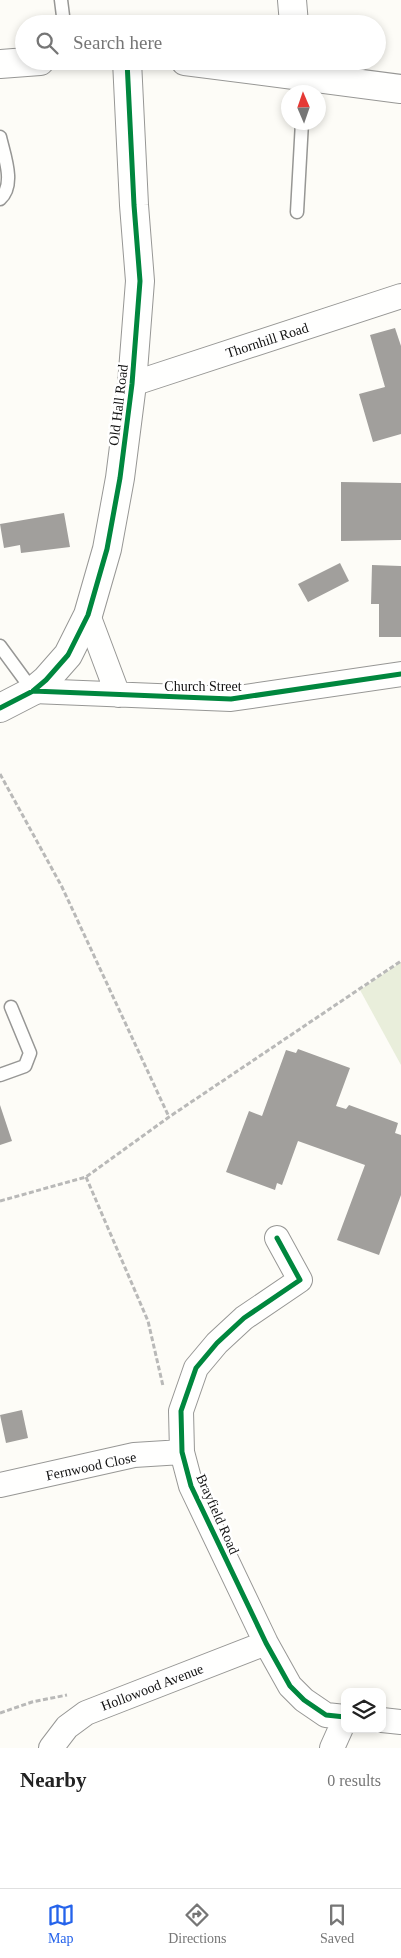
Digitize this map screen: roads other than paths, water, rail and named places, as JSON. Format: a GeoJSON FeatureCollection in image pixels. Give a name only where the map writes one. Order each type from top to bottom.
{"type":"FeatureCollection","features":[{"type":"Feature","properties":{"kind":"street"},"geometry":{"type":"LineString","coordinates":[[292,0],[293,15]]}},
{"type":"Feature","properties":{"kind":"street"},"geometry":{"type":"LineString","coordinates":[[0,64],[15,63]]}},
{"type":"Feature","properties":{"kind":"street","name":"Old Hall Road"},"geometry":{"type":"LineString","coordinates":[[0,708],[33,691],[46,680],[68,655],[88,615],[107,549],[120,478],[132,384],[140,281],[127,70]]}},
{"type":"Feature","properties":{"kind":"street"},"geometry":{"type":"LineString","coordinates":[[250,70],[401,89]]}},
{"type":"Feature","properties":{"kind":"street","name":"Thornhill Road"},"geometry":{"type":"LineString","coordinates":[[132,384],[401,296]]}},
{"type":"Feature","properties":{"kind":"street"},"geometry":{"type":"LineString","coordinates":[[88,615],[118,695]]}},
{"type":"Feature","properties":{"kind":"street","name":"Church Street"},"geometry":{"type":"LineString","coordinates":[[33,691],[231,699],[401,674]]}},
{"type":"Feature","properties":{"kind":"street","name":"Brayfield Road"},"geometry":{"type":"LineString","coordinates":[[277,1238],[300,1280],[244,1318],[217,1343],[196,1368],[181,1410],[182,1452],[191,1486],[266,1643],[290,1686],[304,1700],[326,1715],[341,1717]]}},
{"type":"Feature","properties":{"kind":"street","name":"Fernwood Close"},"geometry":{"type":"LineString","coordinates":[[0,1485],[134,1455],[182,1452]]}},
{"type":"Feature","properties":{"kind":"street","name":"Hollowood Avenue"},"geometry":{"type":"LineString","coordinates":[[51,1748],[67,1727],[86,1713],[266,1643]]}},
{"type":"Feature","properties":{"kind":"street"},"geometry":{"type":"LineString","coordinates":[[386,1720],[401,1722]]}},
{"type":"Feature","properties":{"kind":"street"},"geometry":{"type":"LineString","coordinates":[[332,1748],[341,1727]]}},
{"type":"Feature","properties":{"kind":"lane"},"geometry":{"type":"LineString","coordinates":[[61,0],[63,15]]}},
{"type":"Feature","properties":{"kind":"lane"},"geometry":{"type":"LineString","coordinates":[[297,212],[302,130]]}},
{"type":"Feature","properties":{"kind":"lane"},"geometry":{"type":"LineString","coordinates":[[0,137],[8,180],[6,193],[0,199]]}},
{"type":"Feature","properties":{"kind":"lane"},"geometry":{"type":"LineString","coordinates":[[0,646],[33,691]]}},
{"type":"Feature","properties":{"kind":"lane"},"geometry":{"type":"LineString","coordinates":[[0,1075],[25,1066],[30,1053],[11,1007]]}}]}
